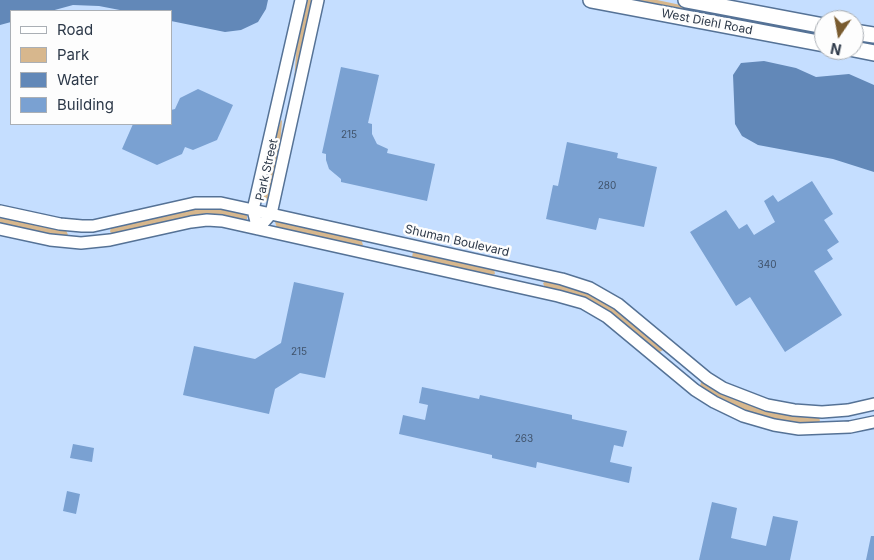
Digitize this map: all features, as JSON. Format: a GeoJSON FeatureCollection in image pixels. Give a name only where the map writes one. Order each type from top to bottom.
{"type":"FeatureCollection","features":[{"type":"Feature","properties":{"kind":"street","name":"Park Street"},"geometry":{"type":"LineString","coordinates":[[258,229],[253,210],[301,0]]}},
{"type":"Feature","properties":{"kind":"street","name":"Park Street"},"geometry":{"type":"LineString","coordinates":[[258,229],[271,214],[318,0]]}},
{"type":"Feature","properties":{"kind":"street","name":"West Diehl Road"},"geometry":{"type":"LineString","coordinates":[[591,0],[814,42]]}},
{"type":"Feature","properties":{"kind":"street","name":"West Diehl Road"},"geometry":{"type":"LineString","coordinates":[[686,0],[706,2],[814,24]]}},
{"type":"Feature","properties":{"kind":"street"},"geometry":{"type":"LineString","coordinates":[[706,2],[710,22]]}},
{"type":"Feature","properties":{"kind":"street","name":"Shuman Boulevard"},"geometry":{"type":"LineString","coordinates":[[0,211],[60,224],[88,226],[195,203],[222,203],[562,279],[590,288],[618,304],[707,378],[723,388],[767,405],[794,410],[822,412],[848,410],[874,404]]}},
{"type":"Feature","properties":{"kind":"street"},"geometry":{"type":"LineString","coordinates":[[0,229],[50,240],[81,243],[110,240],[190,222],[222,221],[558,296],[583,304],[607,317],[696,390],[714,402],[743,416],[774,425],[799,429],[850,427],[874,422]]}},
{"type":"Feature","properties":{"kind":"green space"},"geometry":{"type":"Polygon","coordinates":[[[306,0],[313,0],[294,82],[297,41],[306,0]]]}},
{"type":"Feature","properties":{"kind":"green space"},"geometry":{"type":"Polygon","coordinates":[[[618,0],[657,0],[690,7],[689,10],[684,11],[618,0]]]}},
{"type":"Feature","properties":{"kind":"green space"},"geometry":{"type":"Polygon","coordinates":[[[743,16],[814,29],[814,36],[740,21],[743,16]]]}},
{"type":"Feature","properties":{"kind":"green space"},"geometry":{"type":"Polygon","coordinates":[[[281,120],[279,159],[269,201],[261,200],[272,148],[281,120]]]}},
{"type":"Feature","properties":{"kind":"green space"},"geometry":{"type":"Polygon","coordinates":[[[200,208],[224,209],[246,214],[247,219],[243,221],[114,234],[110,232],[111,227],[200,208]]]}},
{"type":"Feature","properties":{"kind":"green space"},"geometry":{"type":"Polygon","coordinates":[[[0,216],[66,230],[68,235],[66,237],[50,235],[0,224],[0,216]]]}},
{"type":"Feature","properties":{"kind":"green space"},"geometry":{"type":"Polygon","coordinates":[[[279,221],[361,239],[363,245],[360,246],[277,228],[275,222],[279,221]]]}},
{"type":"Feature","properties":{"kind":"green space"},"geometry":{"type":"Polygon","coordinates":[[[413,252],[494,269],[495,274],[491,275],[414,259],[412,257],[413,252]]]}},
{"type":"Feature","properties":{"kind":"green space"},"geometry":{"type":"Polygon","coordinates":[[[546,281],[583,290],[614,307],[662,347],[663,350],[658,353],[609,311],[595,303],[584,298],[545,288],[543,283],[546,281]]]}},
{"type":"Feature","properties":{"kind":"green space"},"geometry":{"type":"Polygon","coordinates":[[[703,381],[732,398],[751,405],[771,411],[818,417],[819,423],[816,425],[792,423],[731,406],[702,389],[700,386],[703,381]]]}},
{"type":"Feature","properties":{"kind":"water"},"geometry":{"type":"Polygon","coordinates":[[[0,0],[268,0],[266,9],[258,22],[241,30],[225,32],[172,21],[172,10],[120,10],[99,6],[73,5],[55,10],[10,10],[10,22],[0,25],[0,0]]]}},
{"type":"Feature","properties":{"kind":"water"},"geometry":{"type":"Polygon","coordinates":[[[764,61],[796,68],[816,77],[849,74],[874,85],[874,172],[833,159],[758,145],[742,136],[735,124],[733,75],[741,63],[764,61]]]}},
{"type":"Feature","properties":{"kind":"building"},"geometry":{"type":"Polygon","coordinates":[[[341,67],[379,75],[368,123],[372,124],[372,134],[377,144],[388,149],[387,153],[435,164],[427,201],[341,182],[341,179],[329,169],[326,154],[322,153],[341,67]]]}},
{"type":"Feature","properties":{"kind":"building"},"geometry":{"type":"Polygon","coordinates":[[[198,89],[233,105],[217,140],[193,150],[185,147],[182,154],[157,165],[122,149],[133,125],[172,125],[172,110],[175,109],[180,98],[198,89]]]}},
{"type":"Feature","properties":{"kind":"building"},"geometry":{"type":"Polygon","coordinates":[[[567,142],[618,153],[617,158],[657,167],[644,227],[599,218],[596,230],[546,219],[553,185],[558,186],[567,142]]]}},
{"type":"Feature","properties":{"kind":"building"},"geometry":{"type":"Polygon","coordinates":[[[812,181],[833,214],[824,220],[839,242],[827,250],[833,259],[814,271],[842,315],[785,352],[750,297],[736,306],[690,232],[726,210],[739,229],[747,224],[754,235],[775,222],[764,201],[773,195],[778,202],[812,181]]]}},
{"type":"Feature","properties":{"kind":"building"},"geometry":{"type":"Polygon","coordinates":[[[294,282],[344,293],[325,378],[300,373],[275,389],[269,414],[183,395],[194,346],[255,359],[281,343],[294,282]]]}},
{"type":"Feature","properties":{"kind":"building"},"geometry":{"type":"Polygon","coordinates":[[[422,387],[479,399],[480,395],[572,415],[572,419],[627,431],[623,447],[614,445],[610,462],[632,467],[629,483],[537,462],[536,468],[492,458],[492,455],[399,434],[403,415],[425,420],[428,405],[419,403],[422,387]]]}},
{"type":"Feature","properties":{"kind":"building"},"geometry":{"type":"Polygon","coordinates":[[[73,444],[94,448],[92,462],[70,458],[73,444]]]}},
{"type":"Feature","properties":{"kind":"building"},"geometry":{"type":"Polygon","coordinates":[[[67,491],[80,494],[76,514],[63,511],[67,491]]]}},
{"type":"Feature","properties":{"kind":"building"},"geometry":{"type":"Polygon","coordinates":[[[712,502],[737,508],[731,538],[766,546],[773,516],[798,521],[790,560],[699,560],[712,502]]]}},
{"type":"Feature","properties":{"kind":"building"},"geometry":{"type":"Polygon","coordinates":[[[871,536],[874,536],[874,560],[866,560],[871,536]]]}}]}
